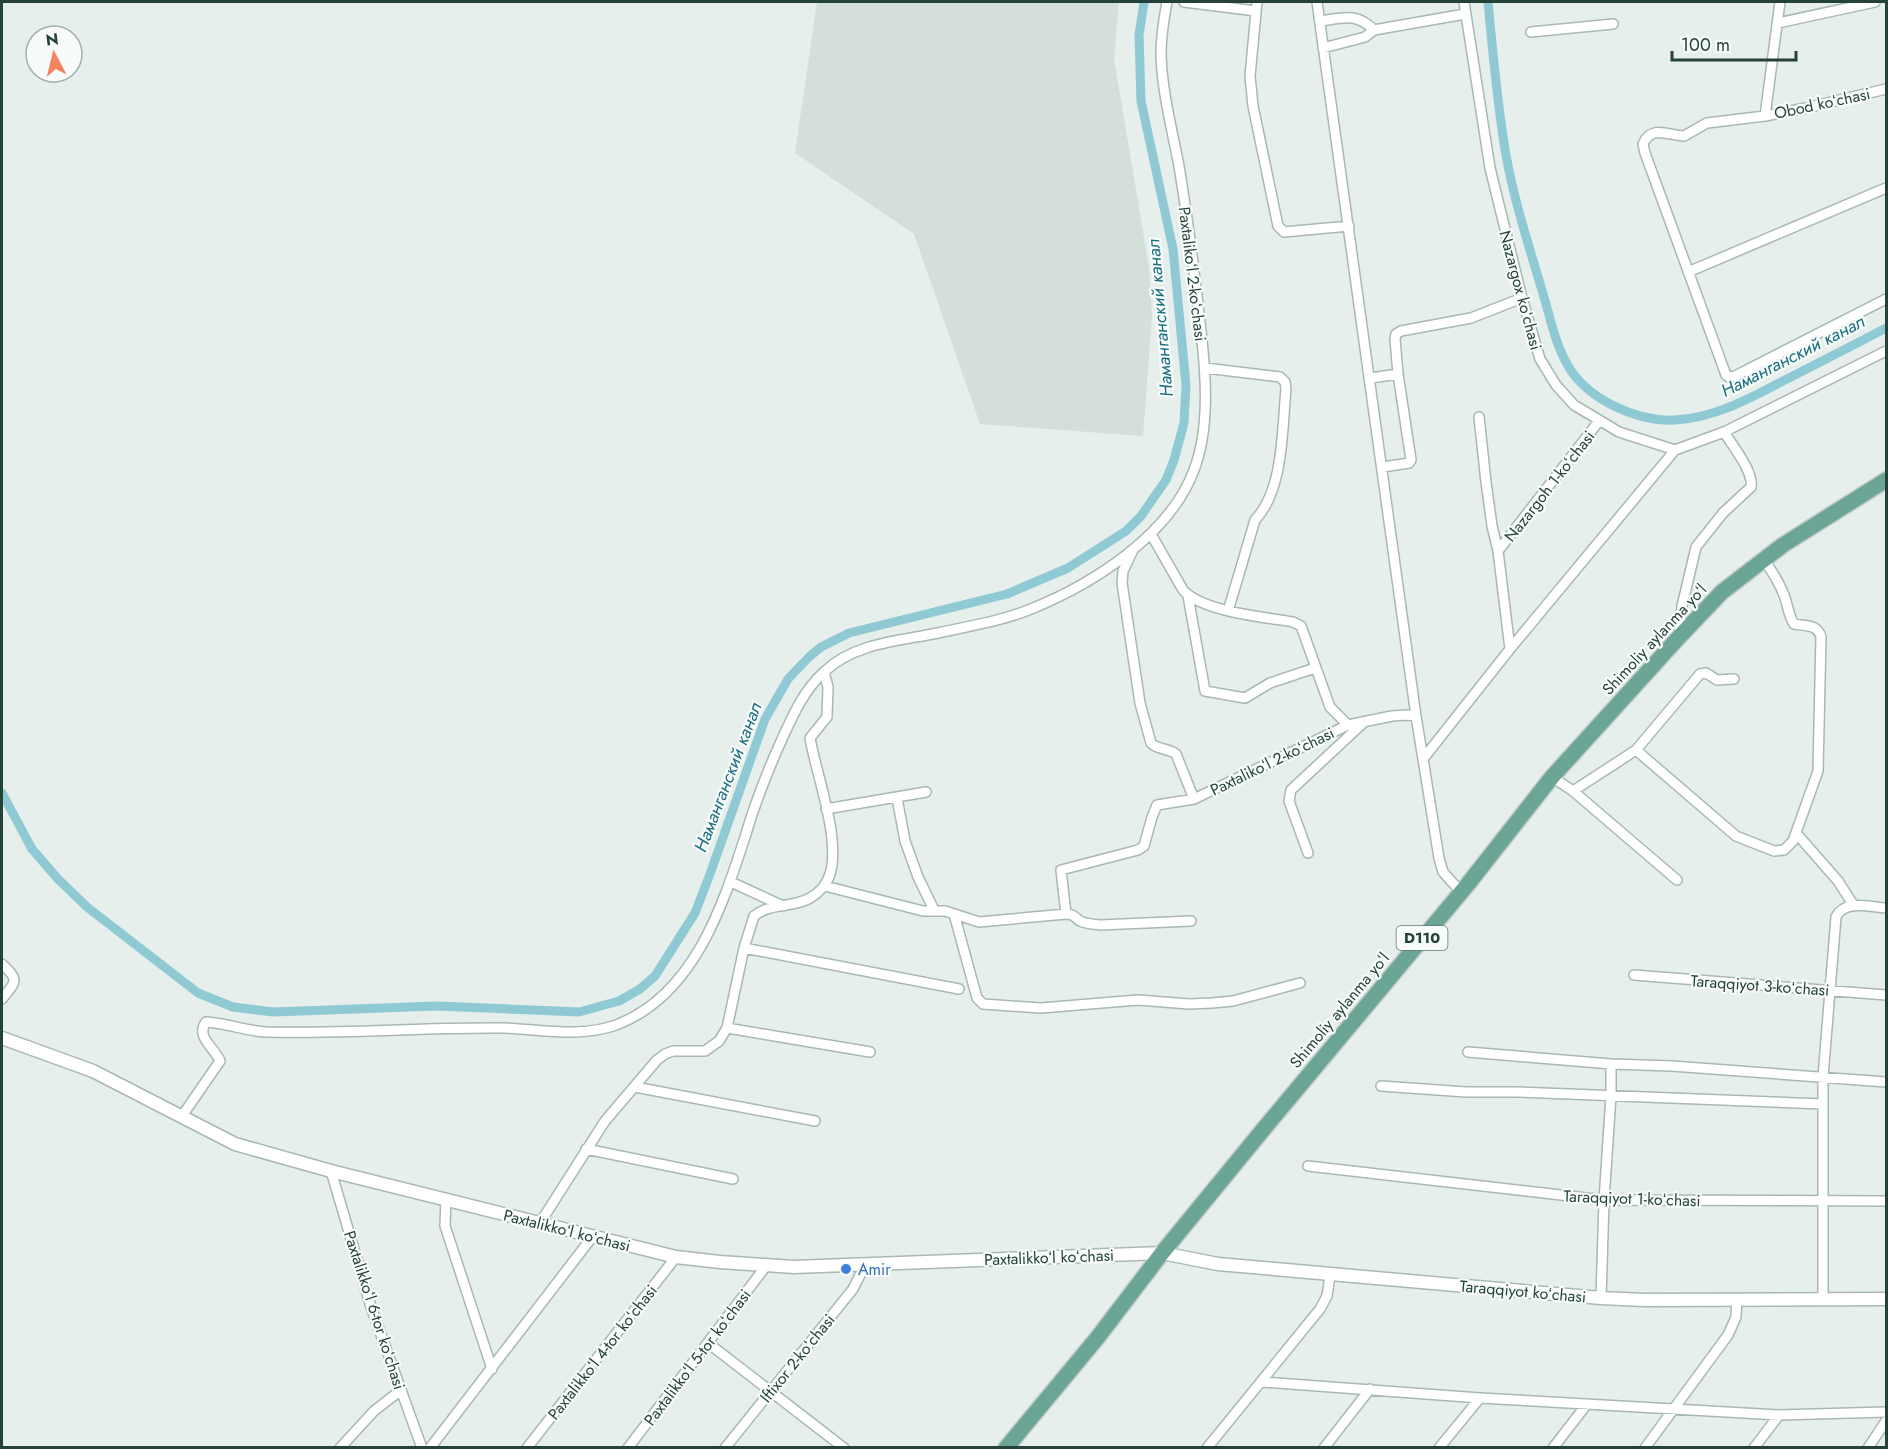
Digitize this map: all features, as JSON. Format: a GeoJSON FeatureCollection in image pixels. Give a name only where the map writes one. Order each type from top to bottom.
{"type":"FeatureCollection","features":[{"type":"Feature","properties":{"kind":"main road","name":"Shimoliy aylanma yoʻl"},"geometry":{"type":"LineString","coordinates":[[1006,1448],[1098,1337],[1162,1252],[1461,892],[1552,777],[1679,637],[1722,592],[1764,560],[1825,518],[1887,480]]}},
{"type":"Feature","properties":{"kind":"street","name":"Paxtalikoʻl 2-koʻchasi"},"geometry":{"type":"LineString","coordinates":[[1167,2],[1161,53],[1193,259],[1205,368],[1204,418],[1196,466],[1184,492],[1151,534],[1134,548],[1123,571],[1122,583],[1140,703],[1151,743],[1176,754],[1194,799],[1348,725],[1330,707],[1306,634],[1301,626],[1293,622],[1228,610],[1188,596]]}},
{"type":"Feature","properties":{"kind":"street"},"geometry":{"type":"LineString","coordinates":[[1184,2],[1257,6],[1250,76],[1253,106],[1278,226],[1284,232],[1349,226]]}},
{"type":"Feature","properties":{"kind":"street"},"geometry":{"type":"LineString","coordinates":[[1317,2],[1371,378],[1416,716],[1443,872],[1461,892]]}},
{"type":"Feature","properties":{"kind":"street","name":"Nazargox koʻchasi"},"geometry":{"type":"LineString","coordinates":[[1464,2],[1490,168],[1522,298],[1540,359],[1556,385],[1575,405],[1619,432],[1675,450]]}},
{"type":"Feature","properties":{"kind":"street","name":"Obod koʻchasi"},"geometry":{"type":"LineString","coordinates":[[1780,2],[1766,116],[1887,89]]}},
{"type":"Feature","properties":{"kind":"street"},"geometry":{"type":"LineString","coordinates":[[1778,23],[1875,2]]}},
{"type":"Feature","properties":{"kind":"street"},"geometry":{"type":"LineString","coordinates":[[1323,48],[1369,36],[1374,30],[1465,14]]}},
{"type":"Feature","properties":{"kind":"street"},"geometry":{"type":"LineString","coordinates":[[1320,21],[1352,17],[1358,18],[1374,30]]}},
{"type":"Feature","properties":{"kind":"street"},"geometry":{"type":"LineString","coordinates":[[1531,32],[1613,24]]}},
{"type":"Feature","properties":{"kind":"street"},"geometry":{"type":"LineString","coordinates":[[1766,116],[1707,123],[1684,136],[1662,131],[1650,135],[1643,144],[1726,375],[1735,376],[1887,299]]}},
{"type":"Feature","properties":{"kind":"street"},"geometry":{"type":"LineString","coordinates":[[1688,272],[1887,188]]}},
{"type":"Feature","properties":{"kind":"street"},"geometry":{"type":"LineString","coordinates":[[1383,467],[1409,463],[1411,460],[1398,375],[1396,334],[1401,331],[1471,318],[1522,298]]}},
{"type":"Feature","properties":{"kind":"street"},"geometry":{"type":"LineString","coordinates":[[1423,759],[1510,649],[1675,450],[1724,432],[1887,351]]}},
{"type":"Feature","properties":{"kind":"street"},"geometry":{"type":"LineString","coordinates":[[1205,368],[1280,377],[1285,382],[1286,389],[1277,477],[1261,513],[1255,520],[1228,610]]}},
{"type":"Feature","properties":{"kind":"street"},"geometry":{"type":"LineString","coordinates":[[1371,378],[1398,375]]}},
{"type":"Feature","properties":{"kind":"street","name":"Nazargoh 1-koʻchasi"},"geometry":{"type":"LineString","coordinates":[[1479,417],[1510,649]]}},
{"type":"Feature","properties":{"kind":"street","name":"Nazargoh 1-koʻchasi"},"geometry":{"type":"LineString","coordinates":[[1498,551],[1599,421]]}},
{"type":"Feature","properties":{"kind":"street"},"geometry":{"type":"LineString","coordinates":[[1679,637],[1682,606],[1696,547],[1723,513],[1751,487],[1749,472],[1724,432]]}},
{"type":"Feature","properties":{"kind":"street"},"geometry":{"type":"LineString","coordinates":[[1151,534],[1188,596],[1204,691],[1245,698],[1270,683],[1316,668]]}},
{"type":"Feature","properties":{"kind":"street"},"geometry":{"type":"LineString","coordinates":[[182,1116],[220,1061],[202,1034],[202,1027],[209,1022],[244,1030],[268,1032],[459,1028],[585,1032],[614,1026],[643,1013],[675,985],[706,936],[731,882],[760,793],[794,712],[824,672],[843,657],[873,646],[1000,619],[1029,610],[1089,580],[1134,548]]}},
{"type":"Feature","properties":{"kind":"street"},"geometry":{"type":"LineString","coordinates":[[1636,750],[1736,836],[1773,851],[1784,850],[1788,847],[1796,833],[1820,760],[1821,636],[1818,629],[1813,626],[1794,624],[1777,580],[1764,560]]}},
{"type":"Feature","properties":{"kind":"street"},"geometry":{"type":"LineString","coordinates":[[540,1223],[605,1121],[636,1087],[657,1059],[673,1051],[705,1051],[719,1041],[727,1028],[744,948],[754,916],[765,910],[799,903],[812,897],[825,886],[831,873],[833,844],[810,738],[827,717],[828,687],[824,672]]}},
{"type":"Feature","properties":{"kind":"street"},"geometry":{"type":"LineString","coordinates":[[1573,791],[1636,750],[1700,674],[1706,673],[1717,680],[1734,679]]}},
{"type":"Feature","properties":{"kind":"street"},"geometry":{"type":"LineString","coordinates":[[1348,725],[1392,716],[1416,716]]}},
{"type":"Feature","properties":{"kind":"street"},"geometry":{"type":"LineString","coordinates":[[1308,853],[1289,801],[1291,790],[1363,723]]}},
{"type":"Feature","properties":{"kind":"street"},"geometry":{"type":"LineString","coordinates":[[1552,777],[1573,791],[1677,880]]}},
{"type":"Feature","properties":{"kind":"street"},"geometry":{"type":"LineString","coordinates":[[826,809],[926,792]]}},
{"type":"Feature","properties":{"kind":"street"},"geometry":{"type":"LineString","coordinates":[[893,798],[918,877],[934,910]]}},
{"type":"Feature","properties":{"kind":"street"},"geometry":{"type":"LineString","coordinates":[[1066,914],[1060,871],[1062,868],[1144,846],[1157,805],[1194,799]]}},
{"type":"Feature","properties":{"kind":"street"},"geometry":{"type":"LineString","coordinates":[[1796,833],[1838,881],[1854,906]]}},
{"type":"Feature","properties":{"kind":"street"},"geometry":{"type":"LineString","coordinates":[[731,882],[784,906]]}},
{"type":"Feature","properties":{"kind":"street"},"geometry":{"type":"LineString","coordinates":[[825,886],[923,911],[934,910],[954,914],[979,922],[1066,914],[1072,914],[1088,924],[1191,921]]}},
{"type":"Feature","properties":{"kind":"street"},"geometry":{"type":"LineString","coordinates":[[1823,1299],[1822,1104],[1836,917],[1846,906],[1887,908]]}},
{"type":"Feature","properties":{"kind":"street"},"geometry":{"type":"LineString","coordinates":[[954,914],[977,998],[983,1004],[1041,1008],[1138,1000],[1190,1004],[1212,1003],[1300,983]]}},
{"type":"Feature","properties":{"kind":"street"},"geometry":{"type":"LineString","coordinates":[[744,948],[959,989]]}},
{"type":"Feature","properties":{"kind":"street"},"geometry":{"type":"LineString","coordinates":[[2,964],[15,979],[15,984],[2,999]]}},
{"type":"Feature","properties":{"kind":"street","name":"Taraqqiyot 3-koʻchasi"},"geometry":{"type":"LineString","coordinates":[[1634,975],[1887,995]]}},
{"type":"Feature","properties":{"kind":"street"},"geometry":{"type":"LineString","coordinates":[[727,1028],[870,1052]]}},
{"type":"Feature","properties":{"kind":"street","name":"Paxtalikkoʻl koʻchasi"},"geometry":{"type":"LineString","coordinates":[[2,1038],[93,1071],[235,1144],[331,1171],[676,1257],[766,1266],[865,1265],[1162,1252]]}},
{"type":"Feature","properties":{"kind":"street"},"geometry":{"type":"LineString","coordinates":[[1468,1052],[1887,1082]]}},
{"type":"Feature","properties":{"kind":"street"},"geometry":{"type":"LineString","coordinates":[[1601,1298],[1611,1064]]}},
{"type":"Feature","properties":{"kind":"street"},"geometry":{"type":"LineString","coordinates":[[1382,1086],[1444,1091],[1822,1104]]}},
{"type":"Feature","properties":{"kind":"street"},"geometry":{"type":"LineString","coordinates":[[636,1087],[815,1121]]}},
{"type":"Feature","properties":{"kind":"street"},"geometry":{"type":"LineString","coordinates":[[586,1149],[733,1179]]}},
{"type":"Feature","properties":{"kind":"street","name":"Taraqqiyot 1-koʻchasi"},"geometry":{"type":"LineString","coordinates":[[1308,1166],[1604,1200],[1887,1201]]}},
{"type":"Feature","properties":{"kind":"street","name":"Paxtalikkoʻl 6-tor koʻchasi"},"geometry":{"type":"LineString","coordinates":[[331,1171],[371,1307],[422,1448]]}},
{"type":"Feature","properties":{"kind":"street"},"geometry":{"type":"LineString","coordinates":[[446,1198],[445,1226],[492,1369]]}},
{"type":"Feature","properties":{"kind":"street"},"geometry":{"type":"LineString","coordinates":[[430,1448],[593,1236]]}},
{"type":"Feature","properties":{"kind":"street","name":"Taraqqiyot koʻchasi"},"geometry":{"type":"LineString","coordinates":[[1162,1252],[1218,1264],[1601,1298],[1645,1300],[1887,1299]]}},
{"type":"Feature","properties":{"kind":"street","name":"Paxtalikkoʻl 4-tor koʻchasi"},"geometry":{"type":"LineString","coordinates":[[527,1448],[676,1257]]}},
{"type":"Feature","properties":{"kind":"street","name":"Iftixor 2-koʻchasi"},"geometry":{"type":"LineString","coordinates":[[725,1448],[853,1289],[865,1265]]}},
{"type":"Feature","properties":{"kind":"street","name":"Paxtalikkoʻl 5-tor koʻchasi"},"geometry":{"type":"LineString","coordinates":[[628,1448],[766,1266]]}},
{"type":"Feature","properties":{"kind":"street"},"geometry":{"type":"LineString","coordinates":[[1207,1448],[1320,1309],[1327,1296],[1330,1275]]}},
{"type":"Feature","properties":{"kind":"street"},"geometry":{"type":"LineString","coordinates":[[1646,1448],[1728,1335],[1736,1317],[1737,1299]]}},
{"type":"Feature","properties":{"kind":"street"},"geometry":{"type":"LineString","coordinates":[[708,1343],[837,1445]]}},
{"type":"Feature","properties":{"kind":"street"},"geometry":{"type":"LineString","coordinates":[[1262,1382],[1480,1398],[1779,1415],[1887,1412]]}},
{"type":"Feature","properties":{"kind":"street"},"geometry":{"type":"LineString","coordinates":[[1324,1448],[1370,1389]]}},
{"type":"Feature","properties":{"kind":"street"},"geometry":{"type":"LineString","coordinates":[[340,1448],[374,1411],[401,1390]]}},
{"type":"Feature","properties":{"kind":"street"},"geometry":{"type":"LineString","coordinates":[[1439,1448],[1480,1398]]}},
{"type":"Feature","properties":{"kind":"street"},"geometry":{"type":"LineString","coordinates":[[1552,1448],[1587,1404]]}},
{"type":"Feature","properties":{"kind":"street"},"geometry":{"type":"LineString","coordinates":[[1754,1448],[1779,1415]]}},
{"type":"Feature","properties":{"kind":"street"},"geometry":{"type":"LineString","coordinates":[[1868,1448],[1887,1421]]}},
{"type":"Feature","properties":{"kind":"shaded area"},"geometry":{"type":"Polygon","coordinates":[[[817,2],[1119,2],[1114,59],[1149,267],[1152,315],[1143,436],[980,424],[914,234],[795,153],[817,2]]]}},
{"type":"Feature","properties":{"kind":"waterway","name":"Наманганский канал"},"geometry":{"type":"LineString","coordinates":[[2,793],[32,849],[87,907],[198,993],[233,1007],[273,1012],[437,1006],[579,1012],[619,1001],[640,989],[655,976],[695,913],[765,719],[788,679],[809,657],[821,647],[849,633],[1007,594],[1068,568],[1126,531],[1141,516],[1166,480],[1184,423],[1186,385],[1173,249],[1141,101],[1139,35],[1144,2]]}},
{"type":"Feature","properties":{"kind":"waterway","name":"Наманганский канал"},"geometry":{"type":"LineString","coordinates":[[1488,2],[1500,117],[1517,205],[1559,346],[1567,364],[1587,388],[1614,406],[1645,417],[1675,420],[1705,415],[1748,399],[1886,328]]}},
{"type":"Feature","properties":{"kind":"place","name":"Amir"},"geometry":{"type":"Point","coordinates":[846,1269]}}]}
